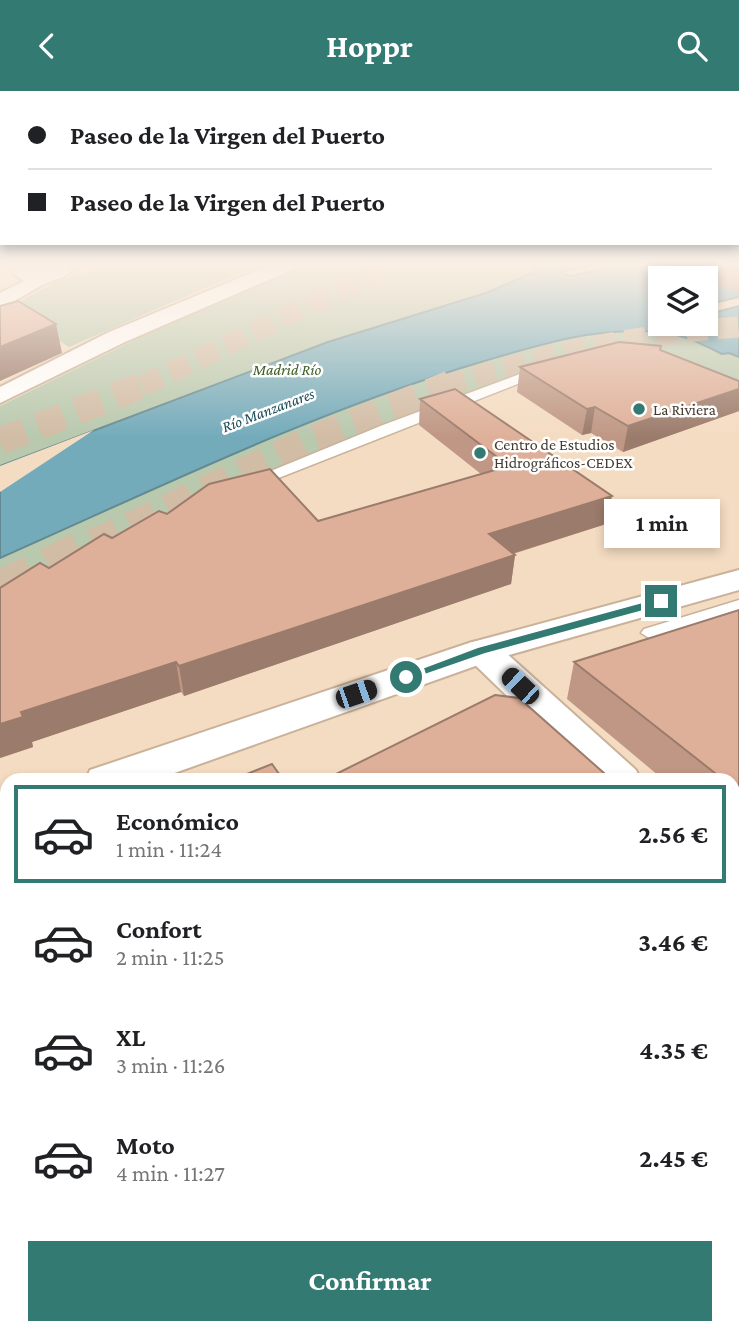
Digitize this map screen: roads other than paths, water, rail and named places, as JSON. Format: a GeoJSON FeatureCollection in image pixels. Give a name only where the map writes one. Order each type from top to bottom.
{"type":"FeatureCollection","features":[{"type":"Feature","properties":{"kind":"street"},"geometry":{"type":"LineString","coordinates":[[0,397],[117,337],[152,322]]}},
{"type":"Feature","properties":{"kind":"street"},"geometry":{"type":"LineString","coordinates":[[128,773],[482,650],[739,580]]}},
{"type":"Feature","properties":{"kind":"street"},"geometry":{"type":"LineString","coordinates":[[482,650],[613,773]]}},
{"type":"Feature","properties":{"kind":"lane"},"geometry":{"type":"LineString","coordinates":[[239,501],[271,476],[388,428],[563,362]]}},
{"type":"Feature","properties":{"kind":"lane"},"geometry":{"type":"LineString","coordinates":[[651,633],[739,603],[739,580]]}},
{"type":"Feature","properties":{"kind":"water","name":"Río Manzanares"},"geometry":{"type":"Polygon","coordinates":[[[392,322],[648,322],[648,332],[613,332],[568,338],[481,362],[358,403],[238,452],[0,558],[0,466],[328,342],[392,322]]]}},
{"type":"Feature","properties":{"kind":"water"},"geometry":{"type":"Polygon","coordinates":[[[718,322],[739,322],[739,357],[729,353],[722,354],[678,336],[718,336],[718,322]]]}},
{"type":"Feature","properties":{"kind":"tunnel"},"geometry":{"type":"LineString","coordinates":[[142,386],[274,322]]}},
{"type":"Feature","properties":{"kind":"tunnel"},"geometry":{"type":"LineString","coordinates":[[445,386],[517,364],[590,347],[739,327]]}},
{"type":"Feature","properties":{"kind":"tunnel"},"geometry":{"type":"LineString","coordinates":[[0,441],[146,384]]}},
{"type":"Feature","properties":{"kind":"tunnel"},"geometry":{"type":"LineString","coordinates":[[445,386],[450,384]]}},
{"type":"Feature","properties":{"kind":"tunnel"},"geometry":{"type":"LineString","coordinates":[[93,543],[305,442],[445,386]]}},
{"type":"Feature","properties":{"kind":"tunnel"},"geometry":{"type":"LineString","coordinates":[[0,588],[97,541]]}},
{"type":"Feature","properties":{"kind":"place","name":"La Riviera"},"geometry":{"type":"Point","coordinates":[639,409]}},
{"type":"Feature","properties":{"kind":"place","name":"Centro de Estudios Hidrográficos-CEDEX"},"geometry":{"type":"Point","coordinates":[480,453]}},
{"type":"Feature","properties":{"kind":"park label","name":"Madrid Río"},"geometry":{"type":"Point","coordinates":[287,369]}}]}
